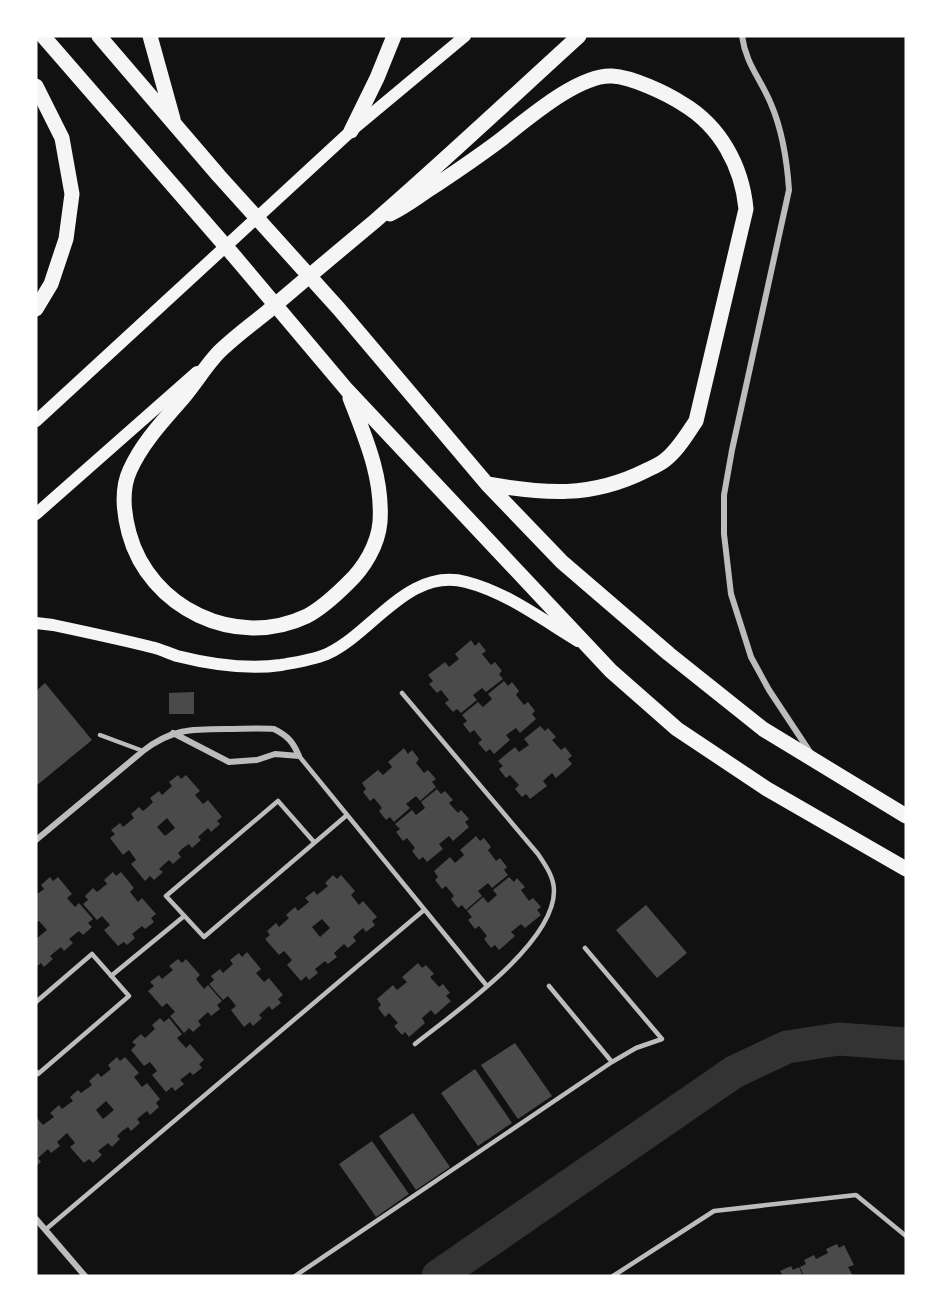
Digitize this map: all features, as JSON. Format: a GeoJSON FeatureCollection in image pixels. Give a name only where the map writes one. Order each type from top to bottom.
{"type":"FeatureCollection","features":[{"type":"Feature","properties":{"kind":"highway"},"geometry":{"type":"LineString","coordinates":[[43,36],[347,390],[611,671],[677,729],[767,789],[906,869]]}},
{"type":"Feature","properties":{"kind":"highway"},"geometry":{"type":"LineString","coordinates":[[99,36],[219,176],[339,309],[487,484],[562,562],[669,654],[763,729],[906,816]]}},
{"type":"Feature","properties":{"kind":"highway"},"geometry":{"type":"LineString","coordinates":[[150,36],[175,124]]}},
{"type":"Feature","properties":{"kind":"highway"},"geometry":{"type":"LineString","coordinates":[[351,131],[377,78],[394,36]]}},
{"type":"Feature","properties":{"kind":"highway"},"geometry":{"type":"LineString","coordinates":[[347,390],[373,458],[379,487],[380,523],[377,539],[368,558],[353,578],[335,596],[306,616],[265,627],[220,625],[196,615],[177,603],[144,568],[133,548],[127,525],[124,498],[128,473],[141,448],[193,387],[217,354],[376,220],[579,36]]}},
{"type":"Feature","properties":{"kind":"highway"},"geometry":{"type":"LineString","coordinates":[[376,220],[405,207],[463,168],[537,111],[586,80],[611,75],[635,82],[675,99],[695,111],[710,125],[726,146],[744,188],[746,209],[696,421],[683,441],[665,461],[633,477],[598,488],[566,493],[526,491],[487,484]]}},
{"type":"Feature","properties":{"kind":"highway"},"geometry":{"type":"LineString","coordinates":[[36,86],[62,138],[72,194],[66,239],[51,284],[36,309]]}},
{"type":"Feature","properties":{"kind":"main road"},"geometry":{"type":"LineString","coordinates":[[36,422],[351,131],[465,36]]}},
{"type":"Feature","properties":{"kind":"main road"},"geometry":{"type":"LineString","coordinates":[[36,514],[217,354]]}},
{"type":"Feature","properties":{"kind":"main road"},"geometry":{"type":"LineString","coordinates":[[36,623],[53,624],[201,660],[248,666],[277,665],[303,661],[329,653],[352,638],[399,599],[426,585],[446,580],[463,581],[496,593],[587,646]]}},
{"type":"Feature","properties":{"kind":"street"},"geometry":{"type":"LineString","coordinates":[[742,36],[744,51],[771,102],[779,128],[787,156],[789,190],[732,450],[724,495],[724,534],[731,594],[751,657],[769,690],[815,760]]}},
{"type":"Feature","properties":{"kind":"street"},"geometry":{"type":"LineString","coordinates":[[36,840],[142,751],[173,733],[187,729],[273,729],[292,741],[299,756],[275,754],[258,760],[229,762],[173,733]]}},
{"type":"Feature","properties":{"kind":"street"},"geometry":{"type":"LineString","coordinates":[[36,1219],[86,1276]]}},
{"type":"Feature","properties":{"kind":"lane"},"geometry":{"type":"LineString","coordinates":[[402,693],[533,847],[550,874],[554,892],[547,918],[531,943],[487,986],[415,1044]]}},
{"type":"Feature","properties":{"kind":"lane"},"geometry":{"type":"LineString","coordinates":[[100,735],[142,751]]}},
{"type":"Feature","properties":{"kind":"lane"},"geometry":{"type":"LineString","coordinates":[[299,756],[487,986]]}},
{"type":"Feature","properties":{"kind":"lane"},"geometry":{"type":"LineString","coordinates":[[314,842],[278,801],[166,896],[183,917],[204,937],[346,815]]}},
{"type":"Feature","properties":{"kind":"lane"},"geometry":{"type":"LineString","coordinates":[[45,1230],[424,910]]}},
{"type":"Feature","properties":{"kind":"lane"},"geometry":{"type":"LineString","coordinates":[[111,976],[183,917]]}},
{"type":"Feature","properties":{"kind":"lane"},"geometry":{"type":"LineString","coordinates":[[295,1276],[612,1062],[636,1048],[662,1039],[585,948]]}},
{"type":"Feature","properties":{"kind":"lane"},"geometry":{"type":"LineString","coordinates":[[36,1002],[92,954],[129,996],[39,1074],[36,1071]]}},
{"type":"Feature","properties":{"kind":"lane"},"geometry":{"type":"LineString","coordinates":[[549,986],[612,1062]]}},
{"type":"Feature","properties":{"kind":"lane"},"geometry":{"type":"LineString","coordinates":[[613,1276],[714,1211],[856,1195],[906,1236]]}},
{"type":"Feature","properties":{"kind":"building"},"geometry":{"type":"Polygon","coordinates":[[[471,640],[475,646],[479,642],[486,651],[482,654],[491,665],[495,662],[502,671],[499,674],[503,679],[486,692],[482,688],[473,695],[477,700],[461,713],[457,709],[453,712],[445,703],[449,700],[441,690],[437,693],[429,684],[433,681],[428,675],[445,662],[449,667],[459,659],[455,654],[471,640]]]}},
{"type":"Feature","properties":{"kind":"building"},"geometry":{"type":"Polygon","coordinates":[[[504,681],[508,686],[512,682],[519,691],[516,695],[524,705],[528,702],[535,711],[532,714],[536,719],[520,733],[516,728],[506,735],[510,740],[494,754],[490,749],[486,752],[478,743],[482,740],[474,730],[470,733],[463,724],[467,721],[462,715],[478,702],[483,707],[492,699],[488,694],[504,681]]]}},
{"type":"Feature","properties":{"kind":"building"},"geometry":{"type":"Polygon","coordinates":[[[45,683],[92,740],[36,786],[36,691],[45,683]]]}},
{"type":"Feature","properties":{"kind":"building"},"geometry":{"type":"Polygon","coordinates":[[[194,692],[194,714],[169,714],[169,693],[194,692]]]}},
{"type":"Feature","properties":{"kind":"building"},"geometry":{"type":"Polygon","coordinates":[[[540,726],[545,731],[548,728],[556,737],[552,740],[561,750],[565,747],[572,756],[568,759],[572,764],[556,778],[552,773],[543,781],[547,786],[530,799],[526,794],[522,797],[515,789],[519,785],[510,775],[506,778],[499,769],[503,766],[498,761],[515,747],[519,752],[529,745],[524,739],[540,726]]]}},
{"type":"Feature","properties":{"kind":"building"},"geometry":{"type":"Polygon","coordinates":[[[404,748],[408,754],[412,750],[419,759],[416,763],[424,773],[428,770],[436,779],[432,782],[436,787],[420,801],[416,796],[406,804],[410,808],[394,822],[390,817],[386,820],[379,811],[382,808],[374,798],[370,801],[363,792],[366,789],[362,783],[378,770],[383,775],[392,767],[388,762],[404,748]]]}},
{"type":"Feature","properties":{"kind":"building"},"geometry":{"type":"Polygon","coordinates":[[[178,775],[181,779],[186,775],[200,791],[195,795],[203,804],[208,800],[222,817],[217,821],[220,824],[211,832],[208,828],[198,837],[201,840],[192,848],[189,844],[183,848],[178,853],[181,857],[173,864],[169,860],[159,869],[163,872],[154,880],[150,876],[145,881],[131,864],[136,860],[129,850],[123,855],[110,838],[115,834],[111,830],[120,823],[123,827],[134,818],[131,814],[139,807],[143,811],[148,807],[153,802],[150,798],[159,791],[162,795],[172,786],[169,782],[178,775]],[[167,818],[157,827],[165,836],[175,828],[167,818]]]}},
{"type":"Feature","properties":{"kind":"building"},"geometry":{"type":"Polygon","coordinates":[[[437,789],[441,794],[445,791],[453,800],[449,803],[458,813],[461,810],[469,819],[465,822],[469,827],[453,841],[449,836],[439,844],[443,849],[427,862],[423,857],[419,860],[412,851],[415,848],[407,838],[403,841],[396,832],[400,829],[395,824],[412,810],[416,815],[425,808],[421,802],[437,789]]]}},
{"type":"Feature","properties":{"kind":"building"},"geometry":{"type":"Polygon","coordinates":[[[476,836],[480,841],[484,838],[491,847],[488,850],[496,861],[500,858],[507,867],[504,870],[508,875],[492,888],[488,883],[478,891],[482,896],[466,910],[462,905],[458,908],[451,899],[454,896],[446,886],[442,889],[435,880],[438,877],[434,871],[450,857],[455,863],[464,855],[460,850],[476,836]]]}},
{"type":"Feature","properties":{"kind":"building"},"geometry":{"type":"Polygon","coordinates":[[[113,872],[116,876],[121,872],[134,888],[130,892],[138,902],[142,898],[156,914],[151,918],[154,922],[145,929],[142,926],[132,934],[135,938],[127,945],[124,942],[118,946],[104,930],[110,925],[102,916],[97,920],[83,904],[88,900],[85,896],[93,888],[97,892],[107,884],[104,880],[113,872]]]}},
{"type":"Feature","properties":{"kind":"building"},"geometry":{"type":"Polygon","coordinates":[[[333,875],[337,879],[341,875],[355,891],[351,895],[359,905],[363,901],[377,917],[372,921],[375,925],[366,932],[363,928],[353,937],[356,941],[348,948],[344,944],[334,953],[337,957],[328,964],[325,961],[315,969],[318,973],[309,980],[306,976],[301,981],[287,965],[292,960],[284,951],[279,955],[265,939],[270,935],[267,931],[276,923],[279,927],[289,918],[286,915],[295,907],[298,911],[309,902],[305,898],[314,891],[317,895],[328,886],[325,883],[333,875]],[[322,919],[312,927],[320,937],[330,928],[322,919]]]}},
{"type":"Feature","properties":{"kind":"building"},"geometry":{"type":"Polygon","coordinates":[[[50,877],[53,881],[58,877],[72,894],[67,898],[75,907],[79,903],[93,919],[88,923],[92,927],[83,935],[79,931],[69,939],[73,943],[64,951],[61,947],[50,956],[53,959],[44,967],[41,963],[36,967],[36,939],[47,930],[39,921],[36,923],[36,895],[44,889],[41,885],[50,877]]]}},
{"type":"Feature","properties":{"kind":"building"},"geometry":{"type":"Polygon","coordinates":[[[509,877],[514,882],[517,878],[525,887],[521,890],[529,901],[533,898],[541,907],[537,910],[541,915],[525,928],[521,924],[511,932],[515,936],[499,950],[495,945],[491,948],[484,939],[487,936],[479,926],[475,929],[468,920],[472,917],[467,911],[483,897],[488,903],[497,895],[493,890],[509,877]]]}},
{"type":"Feature","properties":{"kind":"building"},"geometry":{"type":"Polygon","coordinates":[[[646,905],[687,953],[657,978],[616,930],[646,905]]]}},
{"type":"Feature","properties":{"kind":"building"},"geometry":{"type":"Polygon","coordinates":[[[247,952],[261,969],[256,973],[264,982],[269,978],[283,995],[278,999],[281,1003],[272,1010],[269,1006],[259,1015],[262,1018],[253,1026],[250,1022],[244,1027],[231,1010],[236,1006],[228,996],[223,1000],[209,984],[214,980],[211,976],[220,969],[223,973],[233,964],[230,960],[239,953],[242,957],[247,952]]]}},
{"type":"Feature","properties":{"kind":"building"},"geometry":{"type":"Polygon","coordinates":[[[178,959],[182,963],[186,959],[200,975],[196,979],[204,989],[208,985],[222,1001],[217,1005],[220,1009],[211,1016],[208,1012],[198,1021],[201,1025],[193,1032],[189,1028],[184,1033],[170,1016],[175,1012],[167,1003],[162,1007],[148,991],[154,986],[150,982],[159,975],[162,979],[173,970],[169,966],[178,959]]]}},
{"type":"Feature","properties":{"kind":"building"},"geometry":{"type":"Polygon","coordinates":[[[418,963],[422,968],[426,965],[434,974],[430,977],[439,987],[443,984],[450,993],[446,996],[451,1001],[435,1015],[431,1010],[422,1018],[425,1023],[409,1037],[405,1032],[402,1035],[394,1026],[398,1023],[389,1013],[385,1017],[378,1008],[381,1005],[377,999],[393,985],[397,990],[407,982],[402,977],[418,963]]]}},
{"type":"Feature","properties":{"kind":"building"},"geometry":{"type":"Polygon","coordinates":[[[160,1018],[164,1022],[169,1018],[182,1034],[177,1038],[186,1048],[190,1044],[204,1060],[199,1064],[202,1068],[193,1075],[190,1072],[180,1080],[184,1084],[175,1091],[172,1087],[166,1092],[152,1075],[157,1071],[150,1062],[144,1066],[131,1050],[136,1045],[132,1042],[141,1034],[145,1038],[155,1029],[152,1025],[160,1018]]]}},
{"type":"Feature","properties":{"kind":"building"},"geometry":{"type":"Polygon","coordinates":[[[515,1043],[552,1096],[518,1119],[481,1065],[515,1043]]]}},
{"type":"Feature","properties":{"kind":"building"},"geometry":{"type":"Polygon","coordinates":[[[117,1057],[120,1061],[125,1057],[139,1073],[134,1077],[142,1087],[147,1083],[160,1099],[156,1103],[159,1107],[150,1115],[147,1111],[137,1119],[140,1123],[131,1131],[128,1127],[122,1131],[117,1136],[120,1139],[112,1147],[108,1143],[98,1151],[102,1155],[93,1163],[89,1159],[84,1163],[70,1147],[75,1143],[67,1133],[57,1142],[60,1146],[51,1153],[48,1149],[38,1158],[41,1162],[36,1166],[36,1117],[43,1125],[54,1117],[50,1113],[59,1105],[62,1109],[73,1101],[70,1097],[78,1090],[81,1093],[92,1085],[89,1081],[98,1073],[101,1077],[111,1069],[108,1065],[117,1057]],[[106,1101],[96,1110],[103,1119],[114,1110],[106,1101]]]}},
{"type":"Feature","properties":{"kind":"building"},"geometry":{"type":"Polygon","coordinates":[[[475,1069],[512,1123],[478,1146],[441,1093],[475,1069]]]}},
{"type":"Feature","properties":{"kind":"building"},"geometry":{"type":"Polygon","coordinates":[[[413,1113],[450,1167],[416,1190],[379,1136],[413,1113]]]}},
{"type":"Feature","properties":{"kind":"building"},"geometry":{"type":"Polygon","coordinates":[[[372,1141],[409,1194],[376,1217],[339,1164],[372,1141]]]}},
{"type":"Feature","properties":{"kind":"building"},"geometry":{"type":"Polygon","coordinates":[[[837,1244],[839,1248],[844,1245],[854,1265],[848,1267],[853,1276],[804,1276],[800,1267],[806,1264],[804,1260],[814,1255],[816,1259],[828,1253],[826,1249],[837,1244]]]}},
{"type":"Feature","properties":{"kind":"building"},"geometry":{"type":"Polygon","coordinates":[[[791,1266],[793,1270],[799,1267],[803,1276],[783,1276],[780,1271],[791,1266]]]}},
{"type":"Feature","properties":{"kind":"waterway"},"geometry":{"type":"LineString","coordinates":[[438,1276],[734,1072],[787,1047],[839,1039],[906,1044]]}}]}
